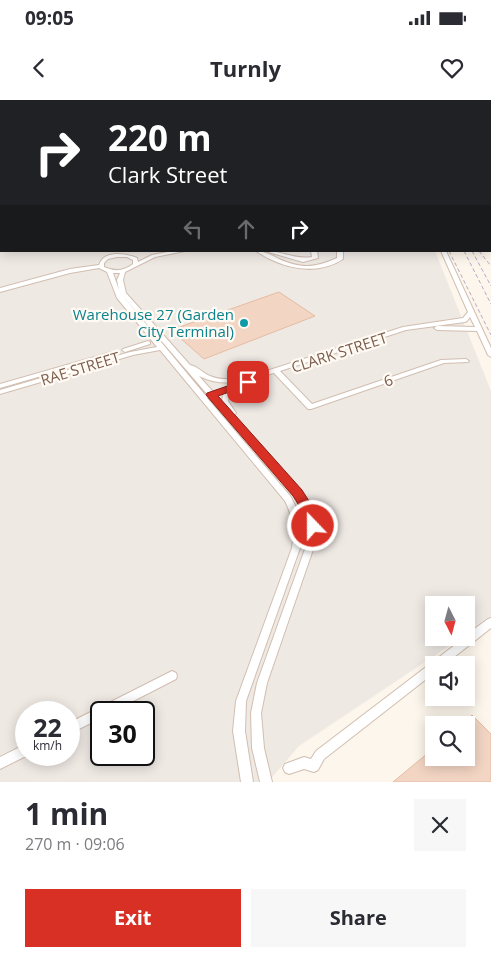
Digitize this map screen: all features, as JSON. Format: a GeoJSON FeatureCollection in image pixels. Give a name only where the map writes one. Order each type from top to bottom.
{"type":"FeatureCollection","features":[{"type":"Feature","properties":{"kind":"street"},"geometry":{"type":"LineString","coordinates":[[162,252],[135,262],[123,271],[120,280],[123,293],[165,348],[203,377],[224,381],[253,379]]}},
{"type":"Feature","properties":{"kind":"street"},"geometry":{"type":"LineString","coordinates":[[135,262],[177,252]]}},
{"type":"Feature","properties":{"kind":"street"},"geometry":{"type":"LineString","coordinates":[[260,252],[288,266],[304,268],[329,265],[340,260],[340,252]]}},
{"type":"Feature","properties":{"kind":"street"},"geometry":{"type":"LineString","coordinates":[[271,252],[303,260],[315,258],[314,252]]}},
{"type":"Feature","properties":{"kind":"street"},"geometry":{"type":"LineString","coordinates":[[444,252],[491,355]]}},
{"type":"Feature","properties":{"kind":"street"},"geometry":{"type":"LineString","coordinates":[[101,266],[103,260],[111,256],[128,256],[135,262]]}},
{"type":"Feature","properties":{"kind":"street"},"geometry":{"type":"LineString","coordinates":[[0,290],[101,266],[109,271],[123,271]]}},
{"type":"Feature","properties":{"kind":"street"},"geometry":{"type":"LineString","coordinates":[[109,271],[120,298],[207,396],[288,499],[297,517],[299,530],[296,548],[241,701],[239,731],[247,782]]}},
{"type":"Feature","properties":{"kind":"street","name":"CLARK STREET"},"geometry":{"type":"LineString","coordinates":[[207,396],[405,328],[465,320],[470,312]]}},
{"type":"Feature","properties":{"kind":"street","name":"CLARK STREET"},"geometry":{"type":"LineString","coordinates":[[276,371],[404,331],[427,328],[478,329]]}},
{"type":"Feature","properties":{"kind":"street","name":"RAE STREET"},"geometry":{"type":"LineString","coordinates":[[0,386],[148,343]]}},
{"type":"Feature","properties":{"kind":"street","name":"RAE STREET"},"geometry":{"type":"LineString","coordinates":[[0,392],[132,353],[165,348]]}},
{"type":"Feature","properties":{"kind":"street","name":"6"},"geometry":{"type":"LineString","coordinates":[[276,371],[311,407],[443,361],[466,361]]}},
{"type":"Feature","properties":{"kind":"street"},"geometry":{"type":"LineString","coordinates":[[244,434],[243,427],[228,409],[225,401],[226,396],[253,379]]}},
{"type":"Feature","properties":{"kind":"street"},"geometry":{"type":"LineString","coordinates":[[207,396],[298,493],[309,512],[313,526],[310,550],[262,683],[256,713],[258,748],[266,782]]}},
{"type":"Feature","properties":{"kind":"street"},"geometry":{"type":"LineString","coordinates":[[448,656],[491,622]]}},
{"type":"Feature","properties":{"kind":"street"},"geometry":{"type":"LineString","coordinates":[[289,768],[304,764],[314,766],[320,755],[425,674]]}},
{"type":"Feature","properties":{"kind":"street"},"geometry":{"type":"LineString","coordinates":[[80,722],[172,676]]}},
{"type":"Feature","properties":{"kind":"street"},"geometry":{"type":"LineString","coordinates":[[0,763],[15,756]]}},
{"type":"Feature","properties":{"kind":"shaded area"},"geometry":{"type":"Polygon","coordinates":[[[0,252],[435,252],[491,391],[491,618],[475,628],[475,596],[425,596],[425,646],[449,646],[434,656],[425,656],[425,662],[299,746],[268,782],[0,782],[0,252]]]}},
{"type":"Feature","properties":{"kind":"building","name":"Warehouse 27 (Garden City Terminal)"},"geometry":{"type":"Polygon","coordinates":[[[279,292],[315,316],[204,359],[171,330],[279,292]]]}},
{"type":"Feature","properties":{"kind":"building"},"geometry":{"type":"Polygon","coordinates":[[[475,718],[491,734],[491,782],[393,782],[425,755],[425,766],[475,766],[475,718]]]}},
{"type":"Feature","properties":{"kind":"railway"},"geometry":{"type":"LineString","coordinates":[[450,252],[491,335]]}},
{"type":"Feature","properties":{"kind":"railway"},"geometry":{"type":"LineString","coordinates":[[465,252],[491,304]]}},
{"type":"Feature","properties":{"kind":"railway"},"geometry":{"type":"LineString","coordinates":[[473,252],[491,286]]}},
{"type":"Feature","properties":{"kind":"railway"},"geometry":{"type":"LineString","coordinates":[[480,252],[491,266]]}},
{"type":"Feature","properties":{"kind":"place","name":"Warehouse 27 (Garden City Terminal)"},"geometry":{"type":"Point","coordinates":[244,323]}},
{"type":"Feature","properties":{"kind":"route"},"geometry":{"type":"LineString","coordinates":[[248,382],[211,395],[298,493],[309,512],[313,526]]}}]}
